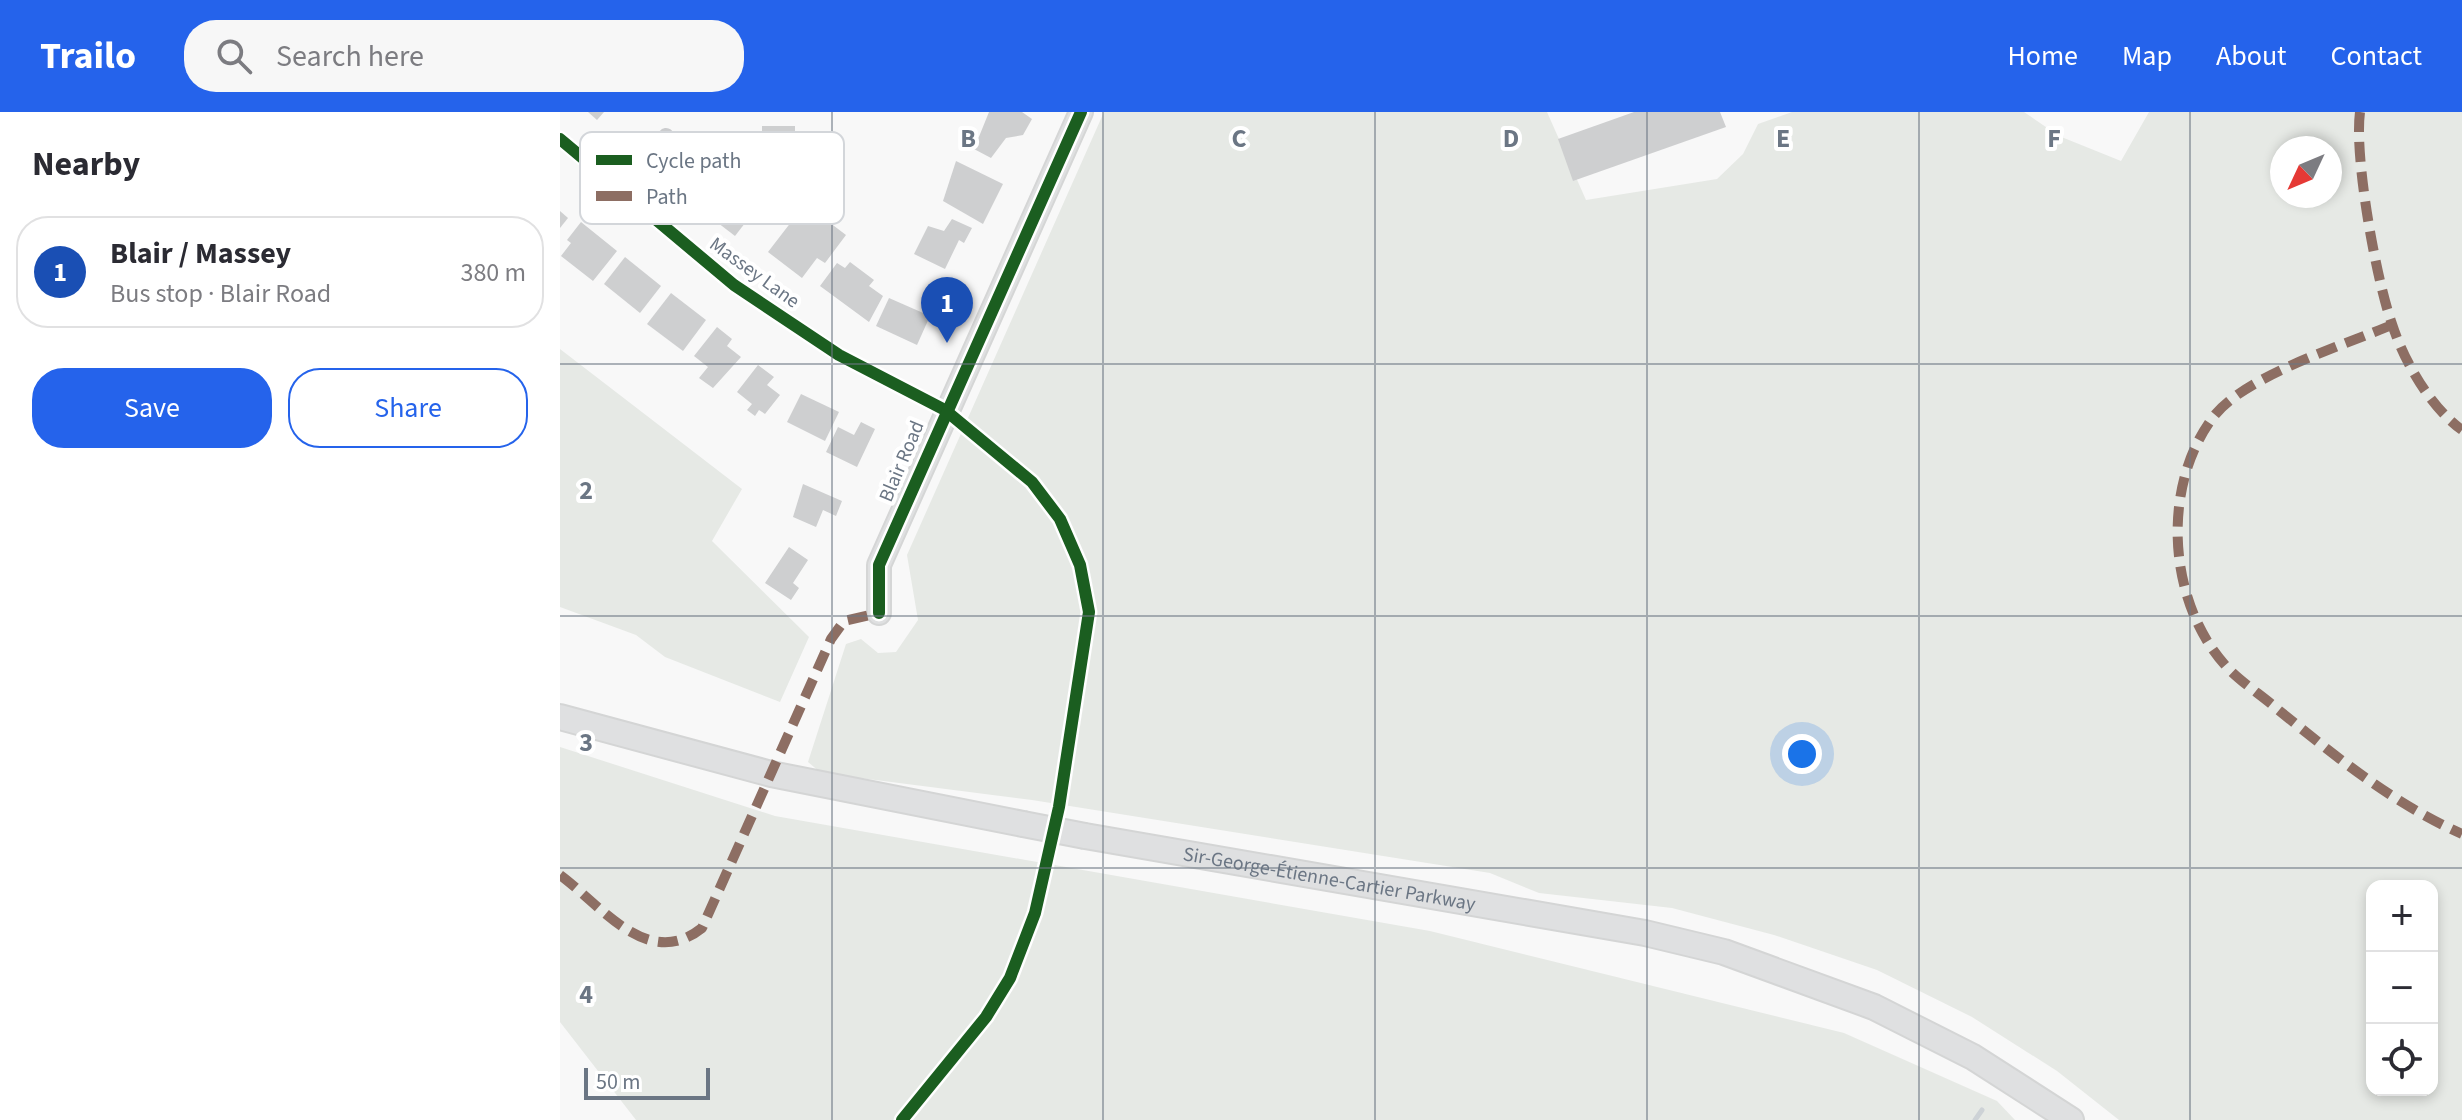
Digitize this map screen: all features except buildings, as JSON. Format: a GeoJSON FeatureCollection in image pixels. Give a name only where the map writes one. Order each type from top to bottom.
{"type":"FeatureCollection","features":[{"type":"Feature","properties":{"kind":"main road","name":"Sir-George-Étienne-Cartier Parkway"},"geometry":{"type":"LineString","coordinates":[[560,717],[771,774],[1085,836],[1645,933],[1724,952],[1924,1029],[2071,1120]]}},
{"type":"Feature","properties":{"kind":"street","name":"Blair Road"},"geometry":{"type":"LineString","coordinates":[[879,613],[879,565],[945,410],[1081,112]]}},
{"type":"Feature","properties":{"kind":"street","name":"Massey Lane"},"geometry":{"type":"LineString","coordinates":[[560,139],[580,156]]}},
{"type":"Feature","properties":{"kind":"street","name":"Massey Lane"},"geometry":{"type":"LineString","coordinates":[[661,224],[747,293],[839,355],[945,410],[1032,482],[1060,519],[1080,565],[1089,612],[1059,807],[1035,913],[1010,978],[986,1017],[902,1120]]}},
{"type":"Feature","properties":{"kind":"shaded area"},"geometry":{"type":"Polygon","coordinates":[[[1104,112],[1547,112],[1586,200],[1717,179],[1743,154],[1758,124],[1792,112],[2024,112],[2059,136],[2121,161],[2149,112],[2462,112],[2462,1120],[2119,1120],[2057,1071],[1972,1017],[1877,970],[1774,935],[1672,908],[1539,893],[1490,873],[1032,800],[821,773],[808,762],[846,644],[861,639],[878,653],[896,652],[918,620],[907,555],[1104,112]]]}},
{"type":"Feature","properties":{"kind":"shaded area"},"geometry":{"type":"Polygon","coordinates":[[[560,349],[742,489],[712,541],[809,637],[780,702],[665,657],[636,635],[560,607],[560,349]]]}},
{"type":"Feature","properties":{"kind":"shaded area"},"geometry":{"type":"Polygon","coordinates":[[[560,747],[775,816],[1430,931],[1844,1033],[1997,1101],[2015,1120],[636,1120],[560,1022],[560,747]]]}},
{"type":"Feature","properties":{"kind":"waterway"},"geometry":{"type":"LineString","coordinates":[[1975,1120],[1982,1110]]}},
{"type":"Feature","properties":{"kind":"marked path"},"geometry":{"type":"LineString","coordinates":[[2360,112],[2360,158],[2368,218],[2379,278],[2392,324],[2404,353],[2429,396],[2462,430]]}},
{"type":"Feature","properties":{"kind":"marked path"},"geometry":{"type":"LineString","coordinates":[[2392,325],[2271,375],[2229,401],[2214,416],[2197,444],[2185,475],[2179,508],[2178,542],[2182,576],[2191,608],[2206,638],[2225,665],[2365,777],[2412,808],[2462,834]]}},
{"type":"Feature","properties":{"kind":"marked path"},"geometry":{"type":"LineString","coordinates":[[560,875],[609,917],[644,938],[663,942],[682,939],[702,928],[831,639],[844,621],[879,613]]}},
{"type":"Feature","properties":{"kind":"cycle path"},"geometry":{"type":"LineString","coordinates":[[879,613],[879,565],[1081,112]]}},
{"type":"Feature","properties":{"kind":"cycle path"},"geometry":{"type":"LineString","coordinates":[[560,139],[580,156]]}},
{"type":"Feature","properties":{"kind":"cycle path"},"geometry":{"type":"LineString","coordinates":[[661,224],[734,285],[839,355],[945,410],[1032,482],[1060,519],[1080,565],[1089,612],[1059,807],[1035,913],[1010,978],[986,1017],[902,1120]]}},
{"type":"Feature","properties":{"kind":"place","name":"Blair / Massey"},"geometry":{"type":"Point","coordinates":[947,343]}}]}
